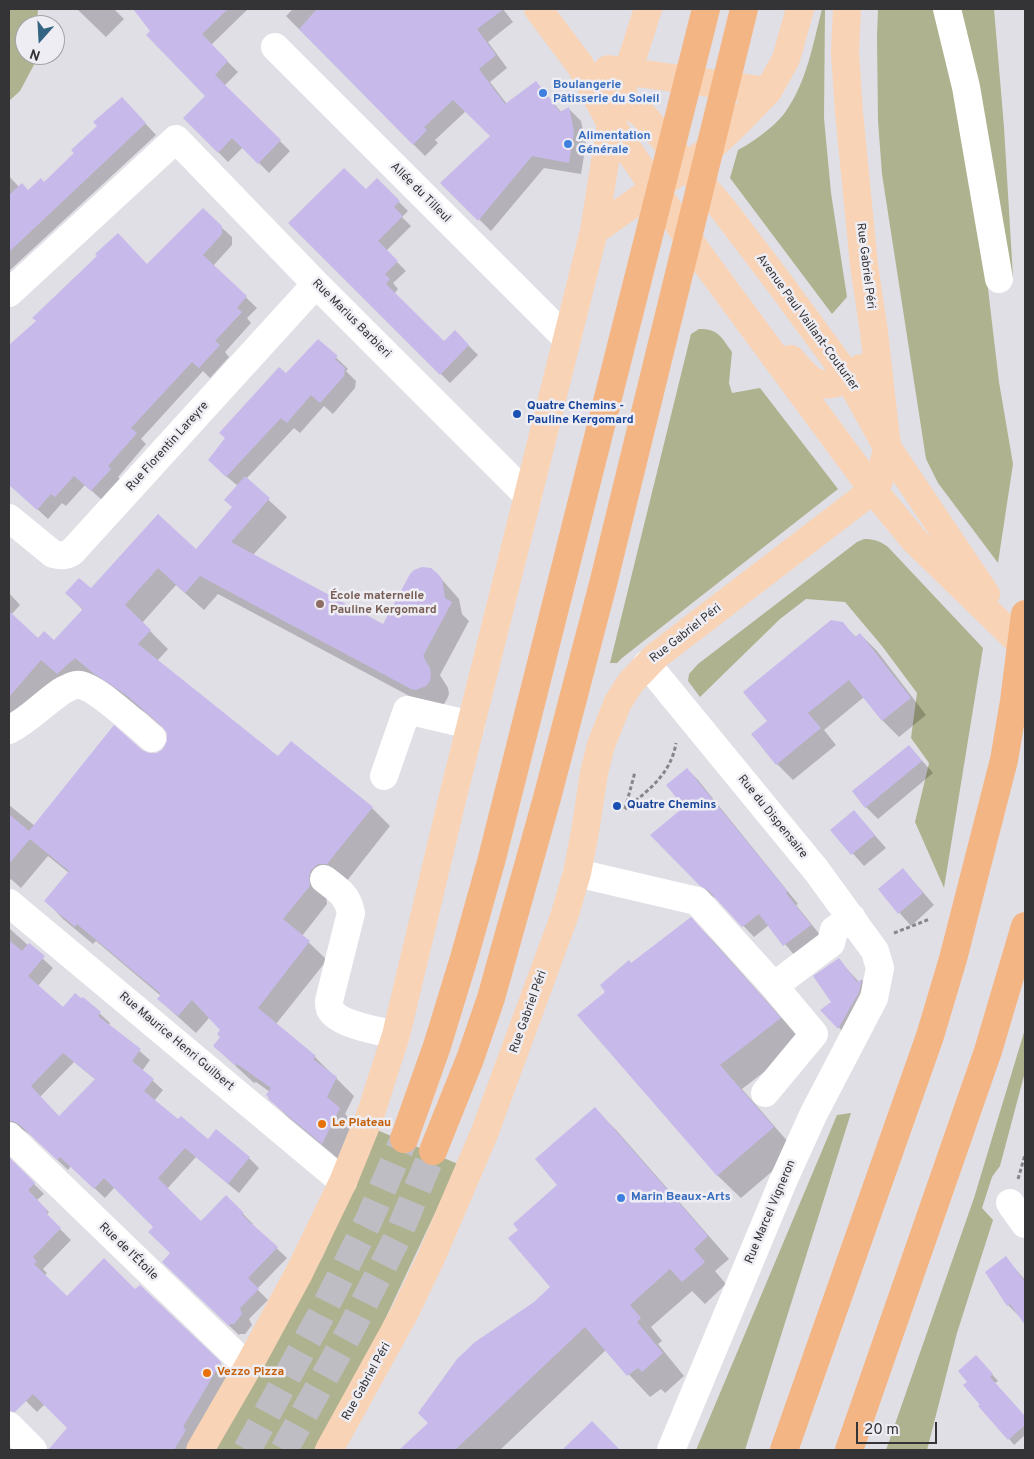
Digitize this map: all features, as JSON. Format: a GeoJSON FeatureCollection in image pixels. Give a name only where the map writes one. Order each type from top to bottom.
{"type":"FeatureCollection","features":[{"type":"Feature","properties":{"kind":"highway"},"geometry":{"type":"LineString","coordinates":[[404,1139],[437,1046],[489,870],[706,9]]}},
{"type":"Feature","properties":{"kind":"highway"},"geometry":{"type":"LineString","coordinates":[[434,1151],[470,1059],[491,998],[510,932],[601,593],[743,13]]}},
{"type":"Feature","properties":{"kind":"highway"},"geometry":{"type":"LineString","coordinates":[[784,1450],[930,1036],[958,941],[1004,760],[1014,701],[1021,634]]}},
{"type":"Feature","properties":{"kind":"highway"},"geometry":{"type":"LineString","coordinates":[[849,1450],[988,1051],[1025,926]]}},
{"type":"Feature","properties":{"kind":"main road"},"geometry":{"type":"LineString","coordinates":[[538,9],[580,65],[611,124],[696,250],[873,490],[915,541],[1021,634]]}},
{"type":"Feature","properties":{"kind":"main road"},"geometry":{"type":"LineString","coordinates":[[200,1450],[299,1273],[343,1182],[371,1113],[396,1035],[566,338],[594,231],[611,124],[648,9]]}},
{"type":"Feature","properties":{"kind":"main road"},"geometry":{"type":"LineString","coordinates":[[594,231],[705,152],[768,91],[786,59],[800,9]]}},
{"type":"Feature","properties":{"kind":"main road","name":"Rue Gabriel Péri"},"geometry":{"type":"LineString","coordinates":[[329,1450],[405,1312],[435,1250],[484,1134],[564,917],[585,832],[594,773],[601,745],[618,702],[631,682],[656,656],[873,490],[878,483],[887,447],[874,332],[864,265],[849,112],[845,53],[847,9]]}},
{"type":"Feature","properties":{"kind":"main road"},"geometry":{"type":"LineString","coordinates":[[580,65],[623,84],[768,91]]}},
{"type":"Feature","properties":{"kind":"main road","name":"Avenue Paul Vaillant-Couturier"},"geometry":{"type":"LineString","coordinates":[[623,84],[644,116],[723,209],[849,378],[887,447],[1021,634]]}},
{"type":"Feature","properties":{"kind":"main road"},"geometry":{"type":"LineString","coordinates":[[654,189],[723,209]]}},
{"type":"Feature","properties":{"kind":"main road"},"geometry":{"type":"LineString","coordinates":[[756,332],[783,352],[810,379],[818,384],[836,382],[849,378],[856,373],[863,365],[874,332]]}},
{"type":"Feature","properties":{"kind":"street"},"geometry":{"type":"LineString","coordinates":[[947,9],[966,87],[998,279]]}},
{"type":"Feature","properties":{"kind":"street","name":"Allée du Tilleul"},"geometry":{"type":"LineString","coordinates":[[275,48],[566,338]]}},
{"type":"Feature","properties":{"kind":"street","name":"Rue Marius Barbieri"},"geometry":{"type":"LineString","coordinates":[[9,293],[176,139],[316,284],[528,496]]}},
{"type":"Feature","properties":{"kind":"street","name":"Rue Florentin Lareyre"},"geometry":{"type":"LineString","coordinates":[[9,518],[53,554],[59,556],[72,552],[316,284]]}},
{"type":"Feature","properties":{"kind":"street","name":"Rue du Dispensaire"},"geometry":{"type":"LineString","coordinates":[[647,664],[816,870],[852,918],[875,951],[880,968],[880,978]]}},
{"type":"Feature","properties":{"kind":"street"},"geometry":{"type":"LineString","coordinates":[[9,730],[18,726],[63,691],[74,685],[82,685],[152,738]]}},
{"type":"Feature","properties":{"kind":"street"},"geometry":{"type":"LineString","coordinates":[[384,776],[407,710],[471,725]]}},
{"type":"Feature","properties":{"kind":"street"},"geometry":{"type":"LineString","coordinates":[[576,873],[697,901],[774,986],[814,1034],[764,1093]]}},
{"type":"Feature","properties":{"kind":"street"},"geometry":{"type":"LineString","coordinates":[[324,879],[344,894],[349,902],[351,912],[329,1001],[330,1009],[337,1016],[348,1022],[396,1035]]}},
{"type":"Feature","properties":{"kind":"street","name":"Rue Maurice Henri Guilbert"},"geometry":{"type":"LineString","coordinates":[[9,903],[343,1182]]}},
{"type":"Feature","properties":{"kind":"street"},"geometry":{"type":"LineString","coordinates":[[774,986],[831,943],[834,930],[852,918]]}},
{"type":"Feature","properties":{"kind":"street","name":"Rue Marcel Vigneron"},"geometry":{"type":"LineString","coordinates":[[672,1450],[784,1179],[814,1113],[874,998],[880,978]]}},
{"type":"Feature","properties":{"kind":"street","name":"Rue de l'Étoile"},"geometry":{"type":"LineString","coordinates":[[9,1136],[248,1367]]}},
{"type":"Feature","properties":{"kind":"street"},"geometry":{"type":"LineString","coordinates":[[9,1426],[33,1450]]}},
{"type":"Feature","properties":{"kind":"path"},"geometry":{"type":"LineString","coordinates":[[635,772],[625,810],[662,778],[672,758],[676,738]]}},
{"type":"Feature","properties":{"kind":"path"},"geometry":{"type":"LineString","coordinates":[[891,934],[930,919]]}},
{"type":"Feature","properties":{"kind":"path"},"geometry":{"type":"LineString","coordinates":[[1017,1204],[1025,1155]]}},
{"type":"Feature","properties":{"kind":"green space"},"geometry":{"type":"Polygon","coordinates":[[[9,9],[38,9],[38,15],[15,15],[15,65],[34,65],[20,91],[9,101],[9,9]]]}},
{"type":"Feature","properties":{"kind":"green space"},"geometry":{"type":"Polygon","coordinates":[[[822,9],[825,9],[824,118],[831,193],[847,297],[832,314],[730,178],[738,150],[771,127],[782,116],[793,99],[809,62],[822,9]]]}},
{"type":"Feature","properties":{"kind":"green space"},"geometry":{"type":"Polygon","coordinates":[[[878,9],[994,9],[1004,127],[1013,277],[987,280],[999,382],[1013,464],[998,563],[938,483],[926,459],[882,174],[878,121],[878,9]]]}},
{"type":"Feature","properties":{"kind":"green space"},"geometry":{"type":"Polygon","coordinates":[[[699,329],[715,332],[732,352],[729,383],[732,393],[760,388],[838,489],[617,663],[610,663],[691,334],[699,329]]]}},
{"type":"Feature","properties":{"kind":"green space"},"geometry":{"type":"Polygon","coordinates":[[[864,539],[877,541],[888,547],[983,648],[944,888],[915,822],[929,763],[911,738],[917,693],[882,646],[845,602],[806,599],[780,619],[700,697],[688,681],[689,674],[698,664],[857,542],[864,539]]]}},
{"type":"Feature","properties":{"kind":"green space"},"geometry":{"type":"Polygon","coordinates":[[[1025,1029],[1025,1072],[1000,1166],[992,1177],[982,1208],[993,1220],[957,1333],[927,1450],[886,1450],[974,1198],[1025,1029]]]}},
{"type":"Feature","properties":{"kind":"green space"},"geometry":{"type":"Polygon","coordinates":[[[851,1113],[745,1450],[696,1450],[837,1115],[851,1113]]]}},
{"type":"Feature","properties":{"kind":"green space"},"geometry":{"type":"Polygon","coordinates":[[[377,1130],[458,1164],[380,1330],[314,1450],[215,1450],[323,1256],[377,1130]]]}},
{"type":"Feature","properties":{"kind":"building"},"geometry":{"type":"Polygon","coordinates":[[[133,9],[228,9],[202,34],[228,61],[215,75],[281,140],[258,164],[232,138],[218,153],[183,118],[205,96],[146,35],[150,31],[133,9]]]}},
{"type":"Feature","properties":{"kind":"building"},"geometry":{"type":"Polygon","coordinates":[[[317,9],[504,9],[477,29],[496,55],[479,69],[505,104],[536,81],[560,112],[569,107],[574,131],[569,163],[532,156],[478,221],[440,183],[490,136],[453,100],[424,127],[427,130],[413,145],[299,29],[317,9]]]}},
{"type":"Feature","properties":{"kind":"building"},"geometry":{"type":"Polygon","coordinates":[[[122,97],[146,123],[9,252],[9,195],[22,183],[28,190],[41,178],[44,182],[74,153],[71,150],[97,126],[93,122],[122,97]]]}},
{"type":"Feature","properties":{"kind":"building"},"geometry":{"type":"Polygon","coordinates":[[[344,168],[366,189],[377,178],[400,201],[394,207],[403,216],[378,241],[398,261],[385,274],[390,279],[386,284],[444,341],[455,330],[469,345],[440,375],[288,223],[344,168]]]}},
{"type":"Feature","properties":{"kind":"building"},"geometry":{"type":"Polygon","coordinates":[[[203,208],[222,226],[222,234],[203,255],[247,296],[237,308],[242,312],[215,341],[220,345],[199,368],[192,362],[131,428],[137,433],[108,466],[111,469],[91,491],[74,476],[55,497],[51,494],[37,510],[9,485],[9,345],[36,321],[32,318],[97,256],[95,254],[118,233],[147,264],[203,208]]]}},
{"type":"Feature","properties":{"kind":"building"},"geometry":{"type":"Polygon","coordinates":[[[318,339],[338,356],[335,359],[345,368],[344,376],[320,403],[311,395],[287,423],[281,418],[226,477],[208,460],[225,438],[219,433],[279,367],[286,373],[318,339]]]}},
{"type":"Feature","properties":{"kind":"building"},"geometry":{"type":"Polygon","coordinates":[[[245,476],[270,498],[231,542],[383,624],[410,574],[422,567],[431,568],[437,573],[442,579],[445,598],[452,602],[423,656],[430,668],[430,681],[426,686],[416,690],[200,576],[185,593],[158,568],[125,605],[151,630],[138,644],[278,756],[291,741],[373,807],[327,864],[318,864],[311,870],[309,877],[310,886],[283,919],[310,941],[258,1008],[316,1056],[313,1059],[337,1077],[327,1097],[340,1108],[322,1144],[268,1099],[266,1095],[271,1088],[237,1064],[236,1066],[213,1046],[220,1037],[217,1034],[220,1030],[192,1000],[178,1016],[157,999],[161,994],[77,924],[75,927],[44,901],[69,871],[30,839],[9,864],[9,814],[29,831],[114,725],[142,750],[149,753],[157,753],[163,749],[167,741],[167,733],[162,726],[126,695],[93,673],[75,658],[57,674],[41,660],[9,697],[9,611],[38,638],[44,631],[54,640],[83,609],[65,593],[79,578],[91,588],[158,514],[196,549],[232,507],[224,500],[245,476]]]}},
{"type":"Feature","properties":{"kind":"building"},"geometry":{"type":"Polygon","coordinates":[[[831,620],[843,622],[855,637],[860,633],[911,698],[882,721],[849,680],[808,713],[821,728],[776,765],[751,734],[767,721],[743,692],[831,620]]]}},
{"type":"Feature","properties":{"kind":"building"},"geometry":{"type":"Polygon","coordinates":[[[909,745],[922,761],[865,808],[852,791],[909,745]]]}},
{"type":"Feature","properties":{"kind":"building"},"geometry":{"type":"Polygon","coordinates":[[[687,768],[788,892],[786,893],[811,925],[783,946],[759,914],[742,927],[709,891],[699,885],[650,835],[684,807],[666,785],[687,768]]]}},
{"type":"Feature","properties":{"kind":"building"},"geometry":{"type":"Polygon","coordinates":[[[854,810],[875,835],[851,855],[830,830],[854,810]]]}},
{"type":"Feature","properties":{"kind":"building"},"geometry":{"type":"Polygon","coordinates":[[[903,868],[923,893],[898,914],[878,889],[903,868]]]}},
{"type":"Feature","properties":{"kind":"building"},"geometry":{"type":"Polygon","coordinates":[[[691,917],[781,1018],[720,1065],[774,1127],[717,1176],[577,1015],[605,992],[600,985],[629,960],[631,963],[691,917]]]}},
{"type":"Feature","properties":{"kind":"building"},"geometry":{"type":"Polygon","coordinates":[[[9,940],[22,951],[29,943],[45,956],[28,976],[63,1007],[75,993],[81,998],[83,997],[101,1012],[98,1016],[141,1049],[132,1061],[154,1079],[144,1091],[178,1119],[181,1116],[208,1139],[216,1129],[250,1157],[228,1184],[185,1148],[158,1178],[201,1221],[226,1195],[244,1213],[242,1215],[278,1247],[248,1278],[259,1289],[240,1308],[242,1314],[234,1324],[229,1326],[162,1262],[170,1253],[148,1232],[153,1227],[104,1178],[94,1189],[60,1157],[57,1160],[20,1125],[9,1121],[9,940]],[[63,1053],[31,1086],[59,1116],[95,1079],[63,1053]]]}},
{"type":"Feature","properties":{"kind":"building"},"geometry":{"type":"Polygon","coordinates":[[[839,958],[857,982],[862,979],[859,992],[838,1029],[820,1010],[831,1002],[813,976],[839,958]]]}},
{"type":"Feature","properties":{"kind":"building"},"geometry":{"type":"Polygon","coordinates":[[[595,1107],[708,1236],[694,1249],[705,1262],[682,1282],[670,1269],[630,1305],[641,1318],[637,1322],[663,1353],[642,1372],[638,1368],[627,1376],[585,1327],[455,1450],[399,1450],[428,1423],[418,1413],[457,1359],[475,1342],[534,1302],[550,1287],[508,1238],[518,1230],[513,1224],[557,1185],[535,1159],[595,1107]]]}},
{"type":"Feature","properties":{"kind":"building"},"geometry":{"type":"Polygon","coordinates":[[[9,1157],[35,1183],[28,1190],[61,1228],[33,1257],[37,1262],[34,1264],[67,1296],[104,1258],[135,1289],[140,1285],[221,1362],[183,1427],[186,1430],[174,1450],[48,1450],[67,1428],[33,1394],[15,1412],[9,1411],[9,1157]]]}},
{"type":"Feature","properties":{"kind":"building"},"geometry":{"type":"Polygon","coordinates":[[[1006,1256],[1025,1282],[1025,1325],[1010,1304],[1007,1306],[985,1272],[1006,1256]]]}},
{"type":"Feature","properties":{"kind":"building"},"geometry":{"type":"Polygon","coordinates":[[[976,1355],[993,1374],[990,1377],[1025,1416],[1025,1425],[1008,1440],[978,1406],[980,1405],[963,1385],[967,1382],[958,1371],[976,1355]]]}},
{"type":"Feature","properties":{"kind":"building"},"geometry":{"type":"Polygon","coordinates":[[[592,1421],[620,1450],[562,1450],[592,1421]]]}},
{"type":"Feature","properties":{"kind":"tunnel"},"geometry":{"type":"LineString","coordinates":[[247,1450],[321,1315],[368,1222],[404,1139]]}},
{"type":"Feature","properties":{"kind":"tunnel"},"geometry":{"type":"LineString","coordinates":[[284,1450],[350,1331],[397,1238],[433,1151]]}},
{"type":"Feature","properties":{"kind":"place","name":"Boulangerie Pâtisserie du Soleil"},"geometry":{"type":"Point","coordinates":[543,93]}},
{"type":"Feature","properties":{"kind":"place","name":"Alimentation Générale"},"geometry":{"type":"Point","coordinates":[568,144]}},
{"type":"Feature","properties":{"kind":"place","name":"Quatre Chemins - Pauline Kergomard"},"geometry":{"type":"Point","coordinates":[517,414]}},
{"type":"Feature","properties":{"kind":"place","name":"École maternelle Pauline Kergomard"},"geometry":{"type":"Point","coordinates":[320,604]}},
{"type":"Feature","properties":{"kind":"place","name":"Quatre Chemins"},"geometry":{"type":"Point","coordinates":[617,806]}},
{"type":"Feature","properties":{"kind":"place","name":"Le Plateau"},"geometry":{"type":"Point","coordinates":[322,1124]}},
{"type":"Feature","properties":{"kind":"place","name":"Marin Beaux-Arts"},"geometry":{"type":"Point","coordinates":[621,1198]}},
{"type":"Feature","properties":{"kind":"place","name":"Vezzo Pizza"},"geometry":{"type":"Point","coordinates":[207,1373]}}]}
